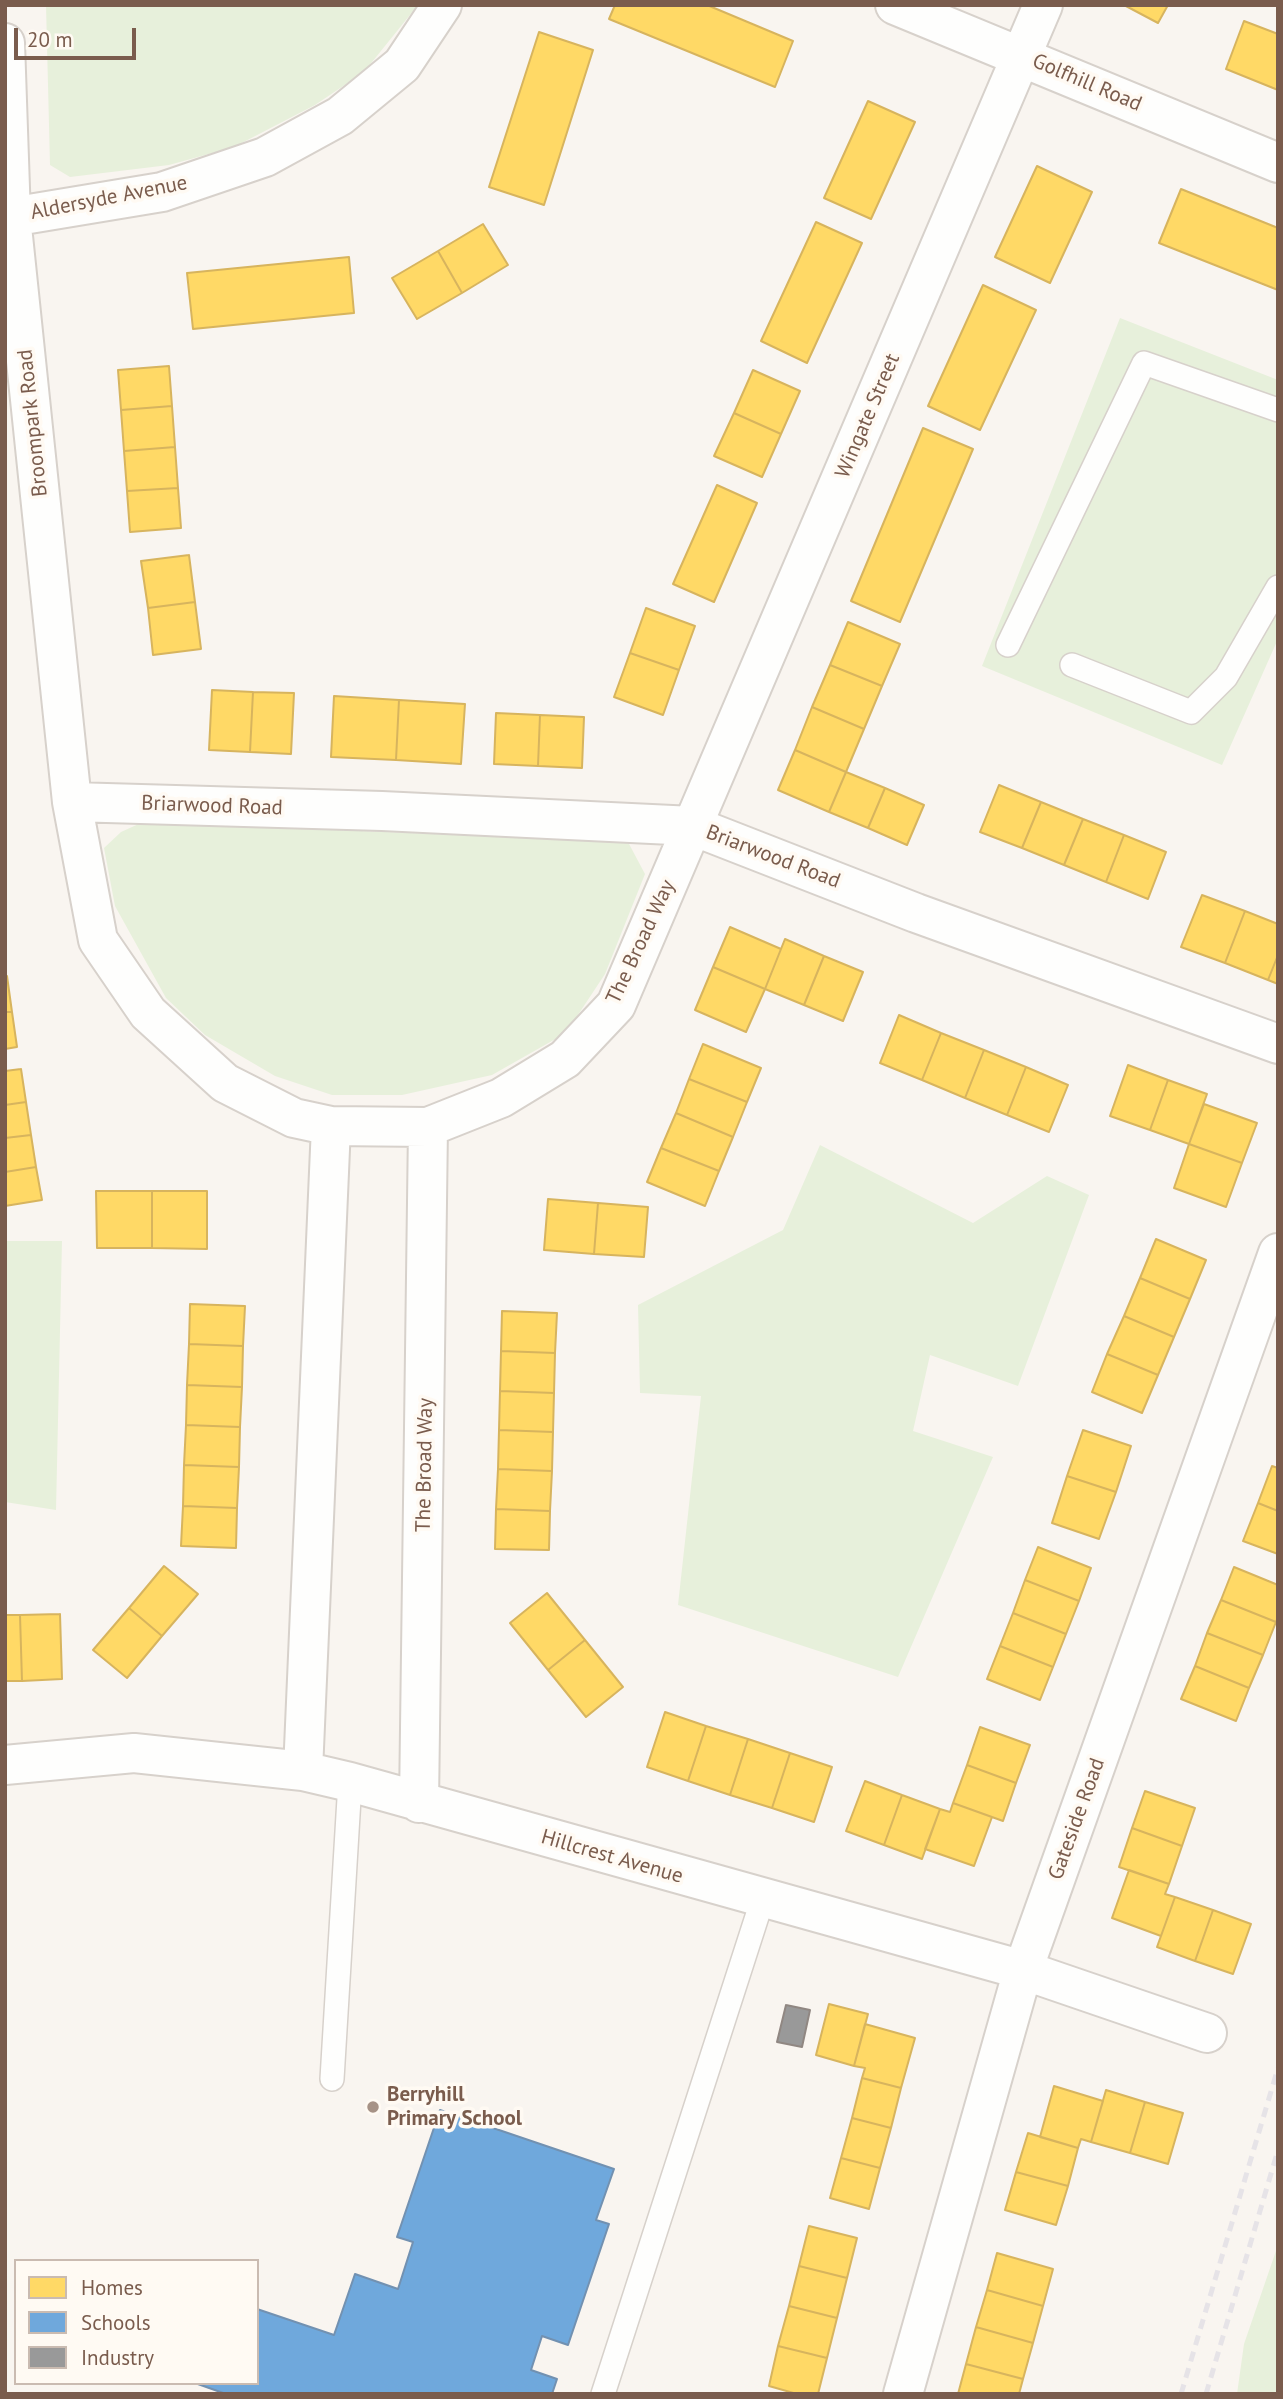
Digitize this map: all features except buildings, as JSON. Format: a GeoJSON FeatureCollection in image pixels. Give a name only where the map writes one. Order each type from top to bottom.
{"type":"FeatureCollection","features":[{"type":"Feature","properties":{"kind":"street","name":"Aldersyde Avenue"},"geometry":{"type":"LineString","coordinates":[[8,217],[162,192],[265,157],[340,116],[402,65],[442,5]]}},
{"type":"Feature","properties":{"kind":"street","name":"Golfhill Road"},"geometry":{"type":"LineString","coordinates":[[895,5],[1278,163]]}},
{"type":"Feature","properties":{"kind":"street","name":"Wingate Street"},"geometry":{"type":"LineString","coordinates":[[693,826],[1043,5]]}},
{"type":"Feature","properties":{"kind":"street","name":"Broompark Road"},"geometry":{"type":"LineString","coordinates":[[5,43],[8,217],[72,802]]}},
{"type":"Feature","properties":{"kind":"street","name":"Briarwood Road"},"geometry":{"type":"LineString","coordinates":[[72,802],[382,811],[693,826],[916,913],[1278,1044]]}},
{"type":"Feature","properties":{"kind":"street","name":"The Broad Way"},"geometry":{"type":"LineString","coordinates":[[72,802],[98,940],[148,1013],[225,1083],[295,1118],[331,1126],[428,1127],[501,1098],[565,1059],[616,1005],[693,826]]}},
{"type":"Feature","properties":{"kind":"street"},"geometry":{"type":"LineString","coordinates":[[303,1771],[331,1126]]}},
{"type":"Feature","properties":{"kind":"street","name":"The Broad Way"},"geometry":{"type":"LineString","coordinates":[[419,1803],[428,1127]]}},
{"type":"Feature","properties":{"kind":"street","name":"Gateside Road"},"geometry":{"type":"LineString","coordinates":[[903,2394],[1023,1970],[1278,1253]]}},
{"type":"Feature","properties":{"kind":"street","name":"Hillcrest Avenue"},"geometry":{"type":"LineString","coordinates":[[5,1765],[134,1753],[303,1771],[1023,1970],[1207,2033]]}},
{"type":"Feature","properties":{"kind":"lane"},"geometry":{"type":"LineString","coordinates":[[1008,645],[1144,363],[1278,410]]}},
{"type":"Feature","properties":{"kind":"lane"},"geometry":{"type":"LineString","coordinates":[[1072,665],[1191,712],[1226,677],[1278,587]]}},
{"type":"Feature","properties":{"kind":"lane"},"geometry":{"type":"LineString","coordinates":[[332,2080],[350,1782]]}},
{"type":"Feature","properties":{"kind":"lane"},"geometry":{"type":"LineString","coordinates":[[603,2394],[763,1898]]}},
{"type":"Feature","properties":{"kind":"green space"},"geometry":{"type":"Polygon","coordinates":[[[46,5],[418,5],[364,72],[315,105],[234,147],[169,165],[70,177],[50,165],[46,5]]]}},
{"type":"Feature","properties":{"kind":"green space"},"geometry":{"type":"Polygon","coordinates":[[[1120,318],[1278,380],[1278,639],[1222,765],[982,666],[1120,318]]]}},
{"type":"Feature","properties":{"kind":"green space"},"geometry":{"type":"Polygon","coordinates":[[[143,822],[628,842],[645,874],[605,974],[566,1033],[492,1075],[402,1095],[332,1095],[275,1076],[205,1035],[166,998],[115,906],[104,848],[121,832],[143,822]]]}},
{"type":"Feature","properties":{"kind":"green space"},"geometry":{"type":"Polygon","coordinates":[[[820,1145],[973,1223],[1047,1176],[1089,1195],[1018,1386],[930,1355],[913,1431],[993,1457],[898,1677],[678,1605],[701,1396],[640,1393],[638,1305],[783,1230],[820,1145]]]}},
{"type":"Feature","properties":{"kind":"green space"},"geometry":{"type":"Polygon","coordinates":[[[5,1241],[62,1241],[56,1510],[5,1502],[5,1241]]]}},
{"type":"Feature","properties":{"kind":"green space"},"geometry":{"type":"Polygon","coordinates":[[[1278,2245],[1278,2394],[1237,2394],[1244,2344],[1278,2245]]]}},
{"type":"Feature","properties":{"kind":"railway"},"geometry":{"type":"LineString","coordinates":[[1181,2394],[1278,2068]]}},
{"type":"Feature","properties":{"kind":"railway"},"geometry":{"type":"LineString","coordinates":[[1206,2394],[1278,2150]]}},
{"type":"Feature","properties":{"kind":"place","name":"Berryhill Primary School"},"geometry":{"type":"Point","coordinates":[373,2107]}}]}
